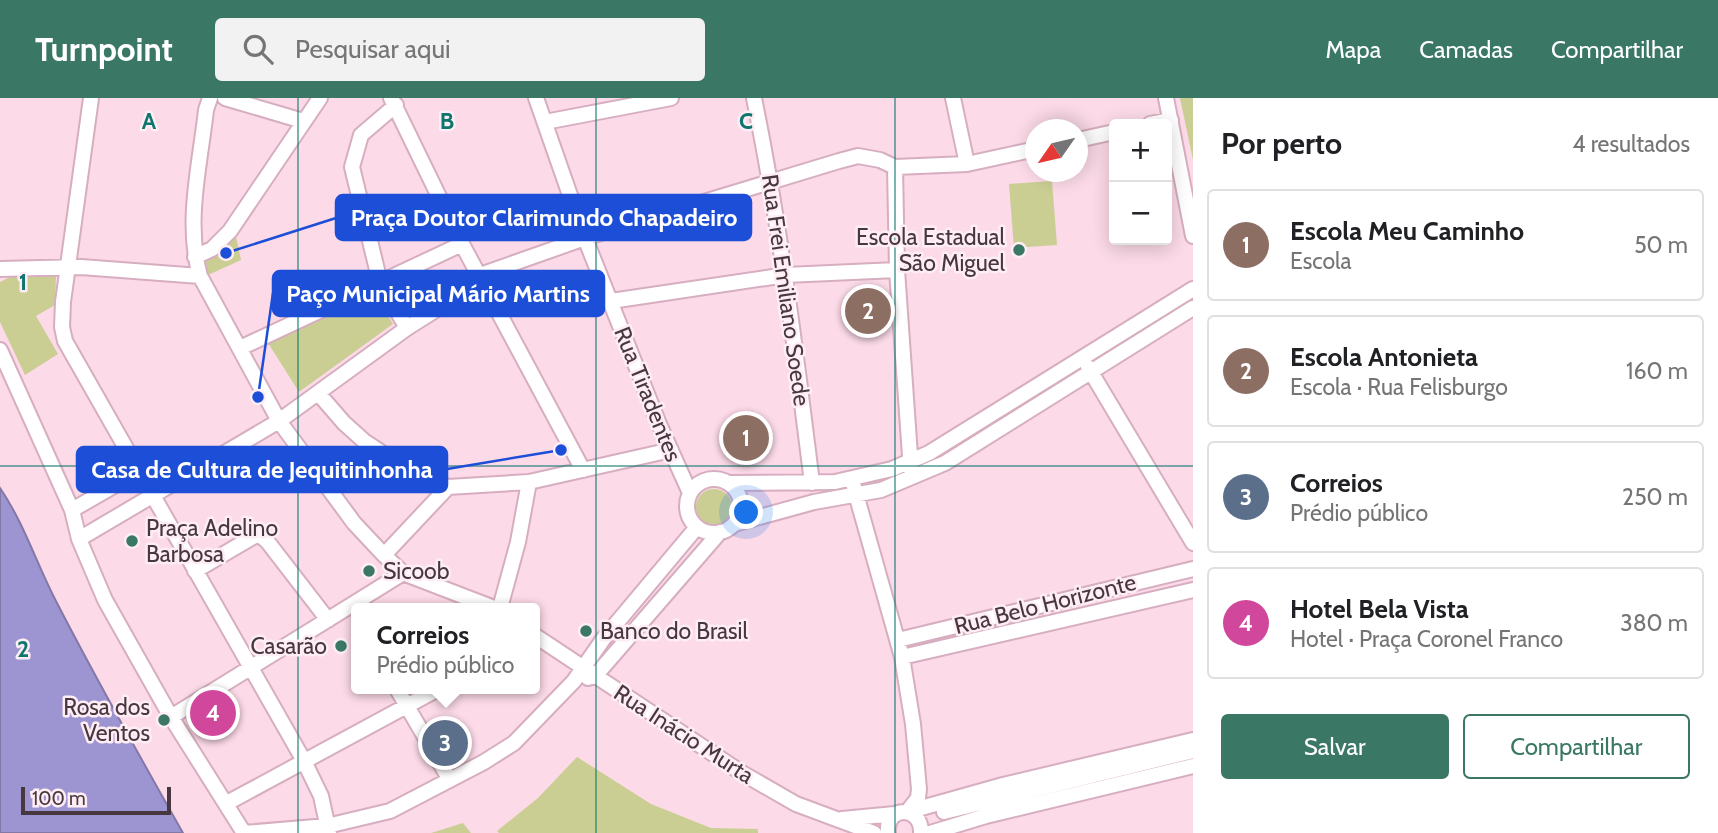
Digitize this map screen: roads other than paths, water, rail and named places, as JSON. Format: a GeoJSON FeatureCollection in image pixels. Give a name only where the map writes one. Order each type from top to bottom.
{"type":"FeatureCollection","features":[{"type":"Feature","properties":{"kind":"street"},"geometry":{"type":"LineString","coordinates":[[91,98],[68,267],[62,327],[65,341],[304,761],[321,796],[328,829]]}},
{"type":"Feature","properties":{"kind":"street"},"geometry":{"type":"LineString","coordinates":[[210,98],[206,110],[192,238],[200,276],[279,421],[354,523],[404,573],[481,603]]}},
{"type":"Feature","properties":{"kind":"street"},"geometry":{"type":"LineString","coordinates":[[225,98],[303,121]]}},
{"type":"Feature","properties":{"kind":"street"},"geometry":{"type":"LineString","coordinates":[[195,257],[212,249],[230,231],[320,98]]}},
{"type":"Feature","properties":{"kind":"street","name":"Rua Tiradentes"},"geometry":{"type":"LineString","coordinates":[[536,98],[585,238],[690,493]]}},
{"type":"Feature","properties":{"kind":"street"},"geometry":{"type":"LineString","coordinates":[[545,122],[671,98]]}},
{"type":"Feature","properties":{"kind":"street","name":"Rua Frei Emiliano Soede"},"geometry":{"type":"LineString","coordinates":[[754,98],[771,180],[786,275],[812,482]]}},
{"type":"Feature","properties":{"kind":"street"},"geometry":{"type":"LineString","coordinates":[[953,98],[967,164]]}},
{"type":"Feature","properties":{"kind":"street"},"geometry":{"type":"LineString","coordinates":[[1166,98],[1171,119]]}},
{"type":"Feature","properties":{"kind":"street"},"geometry":{"type":"LineString","coordinates":[[407,328],[380,282],[352,167],[361,135],[393,102],[463,244],[583,470]]}},
{"type":"Feature","properties":{"kind":"street"},"geometry":{"type":"LineString","coordinates":[[1172,125],[1193,236]]}},
{"type":"Feature","properties":{"kind":"street"},"geometry":{"type":"LineString","coordinates":[[1088,138],[1109,133]]}},
{"type":"Feature","properties":{"kind":"street"},"geometry":{"type":"LineString","coordinates":[[79,539],[279,421],[407,328],[482,278],[585,238],[858,156],[880,160],[895,167],[967,164],[1025,151]]}},
{"type":"Feature","properties":{"kind":"street"},"geometry":{"type":"LineString","coordinates":[[895,167],[897,270],[909,462],[913,478]]}},
{"type":"Feature","properties":{"kind":"street"},"geometry":{"type":"LineString","coordinates":[[240,348],[463,244]]}},
{"type":"Feature","properties":{"kind":"street"},"geometry":{"type":"LineString","coordinates":[[0,269],[68,267],[200,276]]}},
{"type":"Feature","properties":{"kind":"street"},"geometry":{"type":"LineString","coordinates":[[611,301],[786,275],[897,270]]}},
{"type":"Feature","properties":{"kind":"street"},"geometry":{"type":"LineString","coordinates":[[720,532],[712,533],[697,527],[687,511],[690,493],[695,486],[712,479],[729,483],[812,482],[852,478],[892,469],[952,441],[1193,289]]}},
{"type":"Feature","properties":{"kind":"street"},"geometry":{"type":"LineString","coordinates":[[0,351],[72,510],[79,539],[105,600],[171,717],[244,833],[328,829],[390,811],[450,780],[514,743],[575,681],[590,671],[720,532],[734,524],[805,505],[881,490],[945,463],[1193,308]]}},
{"type":"Feature","properties":{"kind":"street"},"geometry":{"type":"LineString","coordinates":[[1083,359],[1193,543]]}},
{"type":"Feature","properties":{"kind":"street"},"geometry":{"type":"LineString","coordinates":[[318,393],[364,441],[402,466],[448,487],[529,482],[671,450]]}},
{"type":"Feature","properties":{"kind":"street"},"geometry":{"type":"LineString","coordinates":[[72,510],[138,472]]}},
{"type":"Feature","properties":{"kind":"street"},"geometry":{"type":"LineString","coordinates":[[852,478],[898,640],[913,724],[918,798],[888,823],[888,833]]}},
{"type":"Feature","properties":{"kind":"street"},"geometry":{"type":"LineString","coordinates":[[501,603],[518,542],[529,482]]}},
{"type":"Feature","properties":{"kind":"street"},"geometry":{"type":"LineString","coordinates":[[729,483],[736,490],[741,507],[734,524]]}},
{"type":"Feature","properties":{"kind":"street"},"geometry":{"type":"LineString","coordinates":[[384,555],[448,487]]}},
{"type":"Feature","properties":{"kind":"street"},"geometry":{"type":"LineString","coordinates":[[590,671],[621,617],[697,527]]}},
{"type":"Feature","properties":{"kind":"street"},"geometry":{"type":"LineString","coordinates":[[195,571],[258,534],[267,541],[328,620]]}},
{"type":"Feature","properties":{"kind":"street","name":"Rua Belo Horizonte"},"geometry":{"type":"LineString","coordinates":[[898,640],[1193,569]]}},
{"type":"Feature","properties":{"kind":"street"},"geometry":{"type":"LineString","coordinates":[[365,603],[404,573]]}},
{"type":"Feature","properties":{"kind":"street","name":"Rua Belo Horizonte"},"geometry":{"type":"LineString","coordinates":[[902,657],[1193,590]]}},
{"type":"Feature","properties":{"kind":"street"},"geometry":{"type":"LineString","coordinates":[[171,717],[328,620],[351,613]]}},
{"type":"Feature","properties":{"kind":"street","name":"Rua Inácio Murta"},"geometry":{"type":"LineString","coordinates":[[540,639],[741,773],[796,804],[874,833]]}},
{"type":"Feature","properties":{"kind":"street"},"geometry":{"type":"LineString","coordinates":[[400,694],[450,780]]}},
{"type":"Feature","properties":{"kind":"street"},"geometry":{"type":"LineString","coordinates":[[227,803],[428,694]]}},
{"type":"Feature","properties":{"kind":"street"},"geometry":{"type":"LineString","coordinates":[[841,819],[901,813],[1193,740]]}},
{"type":"Feature","properties":{"kind":"street"},"geometry":{"type":"LineString","coordinates":[[944,814],[1193,754]]}},
{"type":"Feature","properties":{"kind":"street"},"geometry":{"type":"LineString","coordinates":[[1100,764],[1106,787]]}},
{"type":"Feature","properties":{"kind":"street"},"geometry":{"type":"LineString","coordinates":[[930,833],[951,825],[1193,766]]}},
{"type":"Feature","properties":{"kind":"street"},"geometry":{"type":"LineString","coordinates":[[1003,786],[1009,811]]}},
{"type":"Feature","properties":{"kind":"street"},"geometry":{"type":"LineString","coordinates":[[901,813],[918,818],[921,833]]}},
{"type":"Feature","properties":{"kind":"place","name":"Escola Estadual São Miguel"},"geometry":{"type":"Point","coordinates":[1019,250]}},
{"type":"Feature","properties":{"kind":"place","name":"Praça Doutor Clarimundo Chapadeiro"},"geometry":{"type":"Point","coordinates":[226,253]}},
{"type":"Feature","properties":{"kind":"place","name":"Escola Antonieta"},"geometry":{"type":"Point","coordinates":[868,311]}},
{"type":"Feature","properties":{"kind":"place","name":"Paço Municipal Mário Martins"},"geometry":{"type":"Point","coordinates":[258,397]}},
{"type":"Feature","properties":{"kind":"place","name":"Escola Meu Caminho"},"geometry":{"type":"Point","coordinates":[746,438]}},
{"type":"Feature","properties":{"kind":"place","name":"Casa de Cultura de Jequitinhonha"},"geometry":{"type":"Point","coordinates":[561,450]}},
{"type":"Feature","properties":{"kind":"place","name":"Praça Adelino Barbosa"},"geometry":{"type":"Point","coordinates":[132,541]}},
{"type":"Feature","properties":{"kind":"place","name":"Sicoob"},"geometry":{"type":"Point","coordinates":[369,571]}},
{"type":"Feature","properties":{"kind":"place","name":"Banco do Brasil"},"geometry":{"type":"Point","coordinates":[586,631]}},
{"type":"Feature","properties":{"kind":"place","name":"Casarão"},"geometry":{"type":"Point","coordinates":[341,646]}},
{"type":"Feature","properties":{"kind":"place","name":"Hotel Bela Vista"},"geometry":{"type":"Point","coordinates":[213,713]}},
{"type":"Feature","properties":{"kind":"place","name":"Rosa dos Ventos"},"geometry":{"type":"Point","coordinates":[164,720]}},
{"type":"Feature","properties":{"kind":"place","name":"Correios"},"geometry":{"type":"Point","coordinates":[445,743]}}]}
